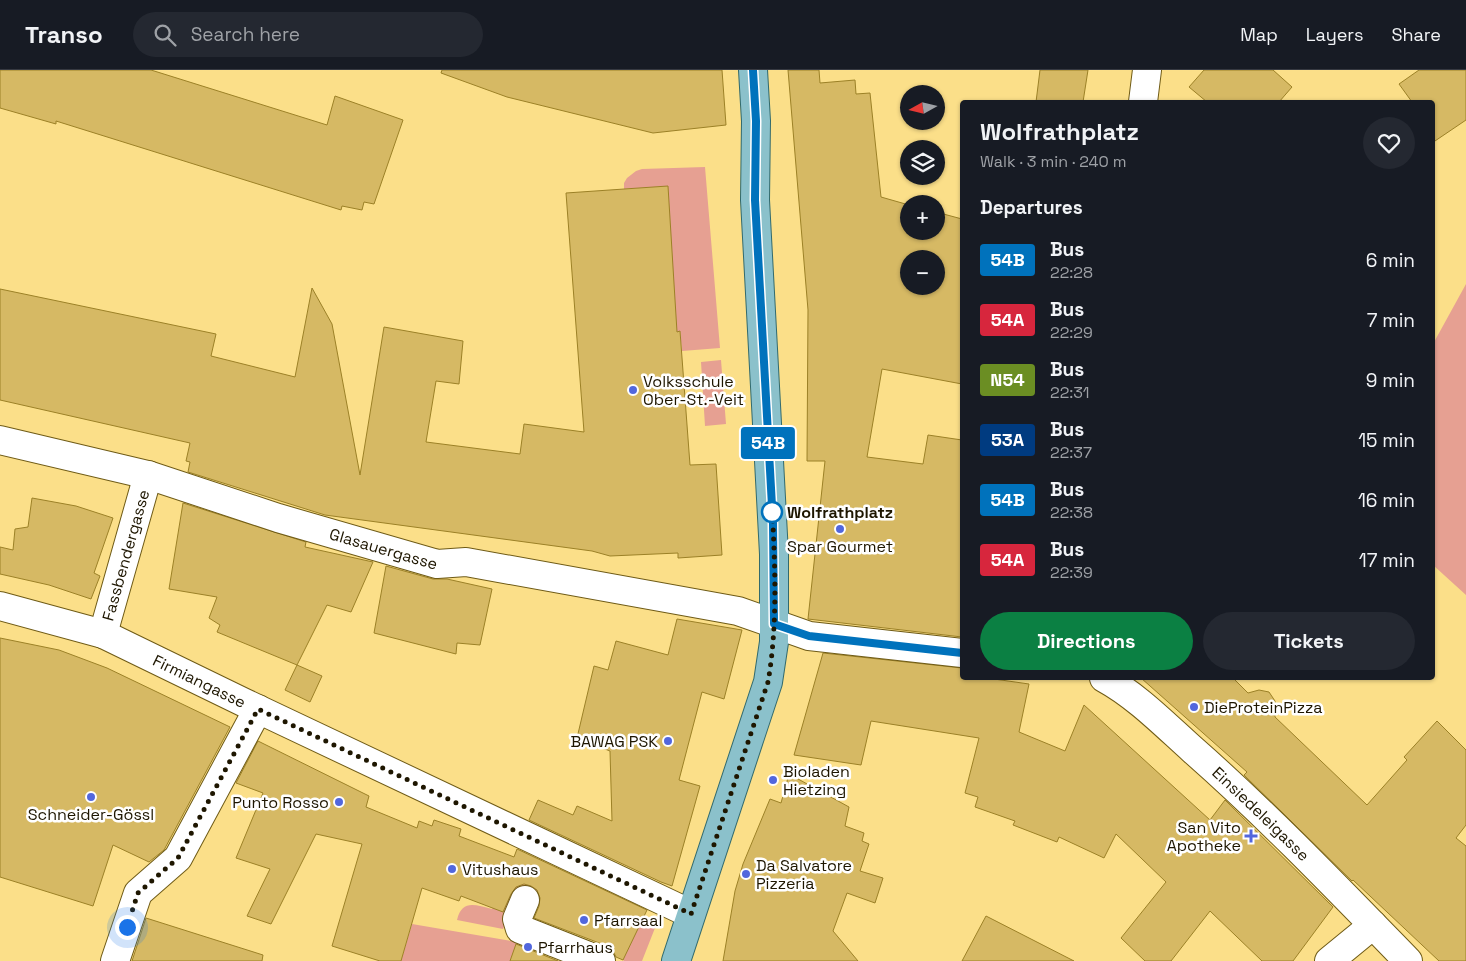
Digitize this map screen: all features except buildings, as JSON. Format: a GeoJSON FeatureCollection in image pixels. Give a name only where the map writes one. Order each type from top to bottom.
{"type":"FeatureCollection","features":[{"type":"Feature","properties":{"kind":"main road"},"geometry":{"type":"LineString","coordinates":[[676,961],[768,682],[774,642],[773,524],[755,200],[756,121],[753,70]]}},
{"type":"Feature","properties":{"kind":"street"},"geometry":{"type":"LineString","coordinates":[[1143,100],[1148,70]]}},
{"type":"Feature","properties":{"kind":"street","name":"Glasauergasse"},"geometry":{"type":"LineString","coordinates":[[0,440],[148,475],[278,518],[436,564],[466,562],[738,611],[774,624]]}},
{"type":"Feature","properties":{"kind":"street","name":"Fassbendergasse"},"geometry":{"type":"LineString","coordinates":[[103,634],[148,475]]}},
{"type":"Feature","properties":{"kind":"street","name":"Firmiangasse"},"geometry":{"type":"LineString","coordinates":[[0,606],[103,634],[691,914]]}},
{"type":"Feature","properties":{"kind":"street"},"geometry":{"type":"LineString","coordinates":[[774,624],[809,636],[960,652]]}},
{"type":"Feature","properties":{"kind":"street","name":"Einsiedeleigasse"},"geometry":{"type":"LineString","coordinates":[[1107,680],[1140,704],[1233,785],[1408,961]]}},
{"type":"Feature","properties":{"kind":"street"},"geometry":{"type":"LineString","coordinates":[[115,961],[138,893],[178,858],[258,709]]}},
{"type":"Feature","properties":{"kind":"street"},"geometry":{"type":"LineString","coordinates":[[526,900],[517,919],[520,929],[601,961]]}},
{"type":"Feature","properties":{"kind":"street"},"geometry":{"type":"LineString","coordinates":[[1329,961],[1373,925]]}},
{"type":"Feature","properties":{"kind":"shaded area"},"geometry":{"type":"Polygon","coordinates":[[[705,167],[720,348],[682,351],[680,332],[672,332],[668,187],[624,189],[624,183],[636,171],[642,169],[705,167]]]}},
{"type":"Feature","properties":{"kind":"shaded area"},"geometry":{"type":"Polygon","coordinates":[[[1466,284],[1466,595],[1435,567],[1435,340],[1466,284]]]}},
{"type":"Feature","properties":{"kind":"shaded area"},"geometry":{"type":"Polygon","coordinates":[[[721,360],[726,424],[705,426],[701,362],[721,360]]]}},
{"type":"Feature","properties":{"kind":"shaded area"},"geometry":{"type":"Polygon","coordinates":[[[510,863],[545,878],[535,899],[520,892],[503,929],[457,920],[459,913],[466,906],[475,905],[492,909],[510,863]]]}},
{"type":"Feature","properties":{"kind":"shaded area"},"geometry":{"type":"Polygon","coordinates":[[[641,922],[655,928],[642,961],[624,961],[623,960],[641,922]]]}},
{"type":"Feature","properties":{"kind":"shaded area"},"geometry":{"type":"Polygon","coordinates":[[[412,924],[517,942],[510,961],[401,961],[412,924]]]}},
{"type":"Feature","properties":{"kind":"bus line","name":"54B"},"geometry":{"type":"LineString","coordinates":[[753,70],[756,101],[755,200],[773,524],[774,624],[809,636],[960,653]]}},
{"type":"Feature","properties":{"kind":"place","name":"Volksschule Ober-St.-Veit"},"geometry":{"type":"Point","coordinates":[633,390]}},
{"type":"Feature","properties":{"kind":"place","name":"Wolfrathplatz"},"geometry":{"type":"Point","coordinates":[772,512]}},
{"type":"Feature","properties":{"kind":"place","name":"Spar Gourmet"},"geometry":{"type":"Point","coordinates":[840,529]}},
{"type":"Feature","properties":{"kind":"place","name":"DieProteinPizza"},"geometry":{"type":"Point","coordinates":[1194,707]}},
{"type":"Feature","properties":{"kind":"place","name":"BAWAG PSK"},"geometry":{"type":"Point","coordinates":[668,741]}},
{"type":"Feature","properties":{"kind":"place","name":"Bioladen Hietzing"},"geometry":{"type":"Point","coordinates":[773,780]}},
{"type":"Feature","properties":{"kind":"place","name":"Schneider-Gössl"},"geometry":{"type":"Point","coordinates":[91,797]}},
{"type":"Feature","properties":{"kind":"place","name":"Punto Rosso"},"geometry":{"type":"Point","coordinates":[339,802]}},
{"type":"Feature","properties":{"kind":"place","name":"San Vito Apotheke"},"geometry":{"type":"Point","coordinates":[1251,836]}},
{"type":"Feature","properties":{"kind":"place","name":"Vitushaus"},"geometry":{"type":"Point","coordinates":[452,869]}},
{"type":"Feature","properties":{"kind":"place","name":"Da Salvatore Pizzeria"},"geometry":{"type":"Point","coordinates":[746,874]}},
{"type":"Feature","properties":{"kind":"place","name":"Pfarrsaal"},"geometry":{"type":"Point","coordinates":[584,920]}},
{"type":"Feature","properties":{"kind":"place","name":"Pfarrhaus"},"geometry":{"type":"Point","coordinates":[528,947]}},
{"type":"Feature","properties":{"kind":"route"},"geometry":{"type":"LineString","coordinates":[[127,927],[138,893],[178,858],[258,709],[691,914],[768,682],[774,642],[772,505],[772,512]]}}]}
